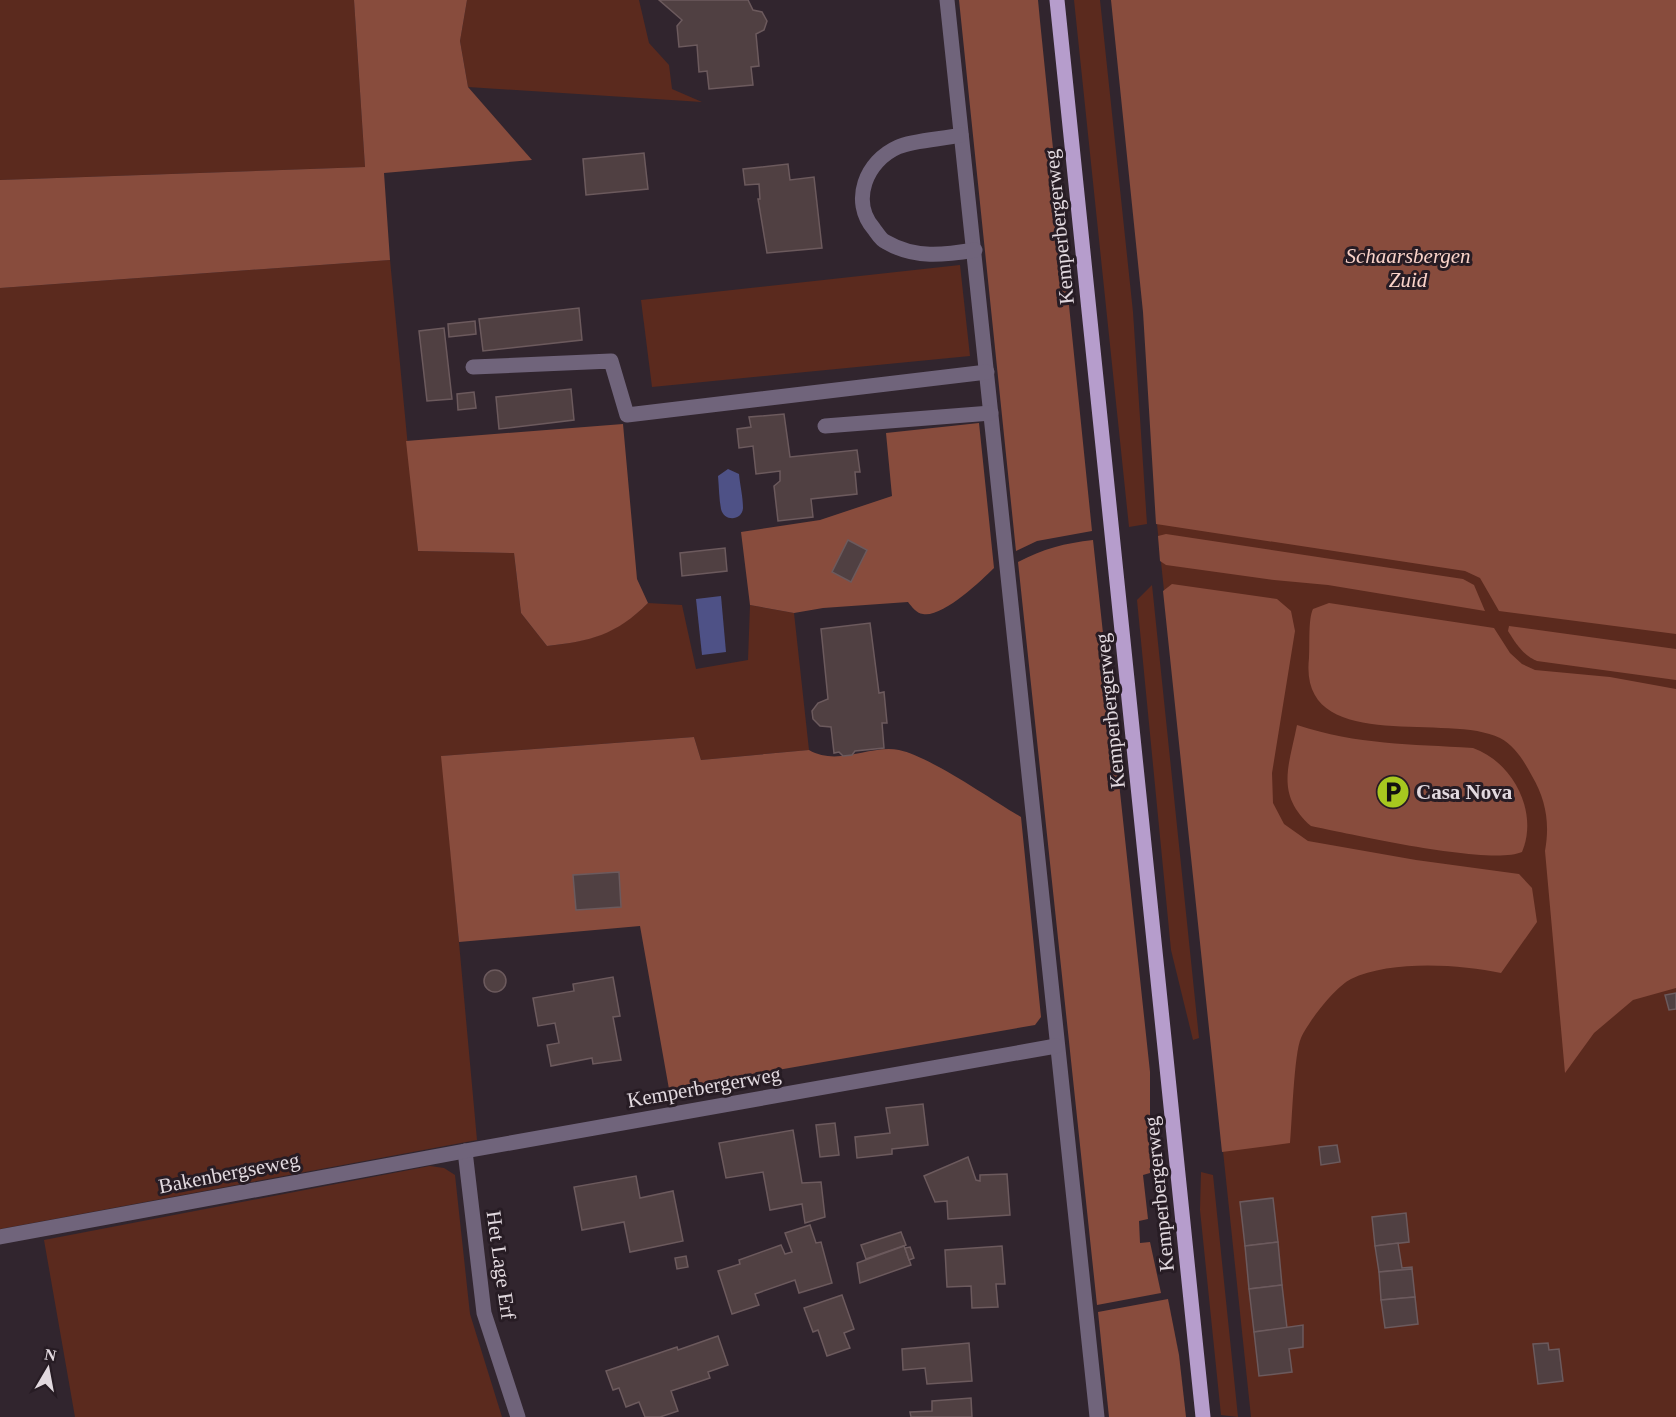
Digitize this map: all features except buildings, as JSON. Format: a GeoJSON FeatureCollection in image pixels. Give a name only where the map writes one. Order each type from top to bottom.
{"type":"FeatureCollection","features":[{"type":"Feature","properties":{"kind":"main road","name":"Kemperbergerweg"},"geometry":{"type":"LineString","coordinates":[[1057,0],[1203,1417]]}},
{"type":"Feature","properties":{"kind":"street"},"geometry":{"type":"LineString","coordinates":[[947,0],[1097,1417]]}},
{"type":"Feature","properties":{"kind":"street"},"geometry":{"type":"LineString","coordinates":[[961,135],[898,147],[876,164],[862,187],[862,205],[866,220],[884,242],[935,256],[975,250]]}},
{"type":"Feature","properties":{"kind":"street"},"geometry":{"type":"LineString","coordinates":[[473,367],[611,361],[627,416],[987,372]]}},
{"type":"Feature","properties":{"kind":"street"},"geometry":{"type":"LineString","coordinates":[[825,426],[991,413]]}},
{"type":"Feature","properties":{"kind":"street","name":"Kemperbergerweg"},"geometry":{"type":"LineString","coordinates":[[465,1151],[1056,1046]]}},
{"type":"Feature","properties":{"kind":"street","name":"Bakenbergseweg"},"geometry":{"type":"LineString","coordinates":[[0,1238],[465,1151]]}},
{"type":"Feature","properties":{"kind":"street","name":"Het Lage Erf"},"geometry":{"type":"LineString","coordinates":[[465,1151],[484,1313],[518,1417]]}},
{"type":"Feature","properties":{"kind":"green space"},"geometry":{"type":"Polygon","coordinates":[[[0,0],[354,0],[365,167],[0,180],[0,0]]]}},
{"type":"Feature","properties":{"kind":"green space"},"geometry":{"type":"Polygon","coordinates":[[[354,0],[467,0],[460,41],[468,87],[532,160],[384,173],[390,260],[0,288],[0,180],[365,167],[354,0]]]}},
{"type":"Feature","properties":{"kind":"green space"},"geometry":{"type":"Polygon","coordinates":[[[467,0],[639,0],[649,43],[669,65],[672,89],[702,102],[468,87],[460,41],[467,0]]]}},
{"type":"Feature","properties":{"kind":"green space"},"geometry":{"type":"Polygon","coordinates":[[[959,0],[1038,0],[1092,531],[1037,541],[1016,551],[959,0]]]}},
{"type":"Feature","properties":{"kind":"green space"},"geometry":{"type":"Polygon","coordinates":[[[1074,0],[1100,0],[1133,312],[1147,524],[1129,527],[1074,0]]]}},
{"type":"Feature","properties":{"kind":"green space"},"geometry":{"type":"Polygon","coordinates":[[[1111,0],[1676,0],[1676,634],[1499,611],[1480,578],[1465,571],[1156,524],[1143,312],[1111,0]]]}},
{"type":"Feature","properties":{"kind":"green space","name":"Schaarsbergen Zuid"},"geometry":{"type":"Polygon","coordinates":[[[1676,0],[1676,1417],[1251,1417],[1157,524],[1144,311],[1676,0]]]}},
{"type":"Feature","properties":{"kind":"green space"},"geometry":{"type":"Polygon","coordinates":[[[390,260],[418,551],[514,553],[521,613],[547,646],[577,642],[614,629],[648,603],[682,605],[696,669],[748,660],[750,605],[794,613],[809,750],[701,760],[694,737],[442,756],[477,1140],[0,1229],[0,288],[390,260]]]}},
{"type":"Feature","properties":{"kind":"green space"},"geometry":{"type":"Polygon","coordinates":[[[960,265],[970,356],[652,387],[641,300],[960,265]]]}},
{"type":"Feature","properties":{"kind":"green space"},"geometry":{"type":"Polygon","coordinates":[[[979,423],[994,568],[961,597],[931,614],[916,611],[908,602],[823,608],[794,613],[750,605],[741,532],[820,520],[892,496],[886,433],[979,423]]]}},
{"type":"Feature","properties":{"kind":"green space"},"geometry":{"type":"Polygon","coordinates":[[[623,424],[637,579],[648,603],[625,623],[590,639],[547,646],[521,613],[514,553],[418,551],[406,441],[623,424]]]}},
{"type":"Feature","properties":{"kind":"green space"},"geometry":{"type":"Polygon","coordinates":[[[1166,534],[1463,579],[1474,585],[1485,611],[1328,585],[1166,565],[1160,561],[1158,536],[1166,534]]]}},
{"type":"Feature","properties":{"kind":"green space"},"geometry":{"type":"Polygon","coordinates":[[[1093,540],[1150,1072],[1150,1173],[1143,1175],[1148,1219],[1139,1221],[1140,1243],[1150,1242],[1161,1293],[1097,1305],[1018,562],[1054,547],[1093,540]]]}},
{"type":"Feature","properties":{"kind":"green space"},"geometry":{"type":"Polygon","coordinates":[[[1172,584],[1277,599],[1291,611],[1295,631],[1272,773],[1273,803],[1284,824],[1308,841],[1416,860],[1519,874],[1532,888],[1537,922],[1501,973],[1465,967],[1405,966],[1367,973],[1351,979],[1330,997],[1301,1038],[1295,1073],[1290,1143],[1222,1152],[1163,591],[1172,584]]]}},
{"type":"Feature","properties":{"kind":"green space"},"geometry":{"type":"Polygon","coordinates":[[[1152,585],[1199,1038],[1193,1040],[1171,950],[1137,600],[1152,585]]]}},
{"type":"Feature","properties":{"kind":"green space"},"geometry":{"type":"Polygon","coordinates":[[[1329,603],[1494,628],[1510,653],[1522,664],[1535,670],[1610,677],[1676,689],[1676,988],[1633,1000],[1594,1033],[1565,1073],[1545,851],[1547,821],[1544,803],[1537,785],[1519,754],[1500,738],[1476,731],[1381,725],[1351,720],[1327,708],[1312,689],[1309,632],[1313,609],[1329,603]]]}},
{"type":"Feature","properties":{"kind":"green space"},"geometry":{"type":"Polygon","coordinates":[[[1509,626],[1676,649],[1676,680],[1537,661],[1517,645],[1508,631],[1509,626]]]}},
{"type":"Feature","properties":{"kind":"green space"},"geometry":{"type":"Polygon","coordinates":[[[1297,725],[1319,732],[1363,740],[1473,748],[1487,755],[1511,777],[1525,805],[1526,837],[1522,852],[1481,855],[1452,852],[1311,826],[1292,802],[1289,791],[1288,767],[1297,725]]]}},
{"type":"Feature","properties":{"kind":"green space"},"geometry":{"type":"Polygon","coordinates":[[[694,737],[701,760],[809,750],[820,755],[843,756],[877,750],[899,750],[927,761],[1021,817],[1041,1017],[1035,1025],[669,1089],[640,926],[459,942],[441,756],[694,737]]]}},
{"type":"Feature","properties":{"kind":"green space"},"geometry":{"type":"Polygon","coordinates":[[[430,1166],[444,1168],[455,1175],[470,1314],[502,1417],[75,1417],[44,1240],[430,1166]]]}},
{"type":"Feature","properties":{"kind":"green space"},"geometry":{"type":"Polygon","coordinates":[[[1201,1172],[1213,1175],[1238,1417],[1221,1415],[1200,1210],[1201,1172]]]}},
{"type":"Feature","properties":{"kind":"green space"},"geometry":{"type":"Polygon","coordinates":[[[1168,1299],[1179,1355],[1186,1417],[1109,1417],[1098,1312],[1168,1299]]]}},
{"type":"Feature","properties":{"kind":"water"},"geometry":{"type":"Polygon","coordinates":[[[728,469],[739,474],[743,500],[742,512],[733,518],[723,513],[720,501],[718,476],[728,469]]]}},
{"type":"Feature","properties":{"kind":"water"},"geometry":{"type":"Polygon","coordinates":[[[721,596],[726,652],[702,655],[696,599],[721,596]]]}},
{"type":"Feature","properties":{"kind":"place","name":"Casa Nova"},"geometry":{"type":"Point","coordinates":[1393,792]}}]}
